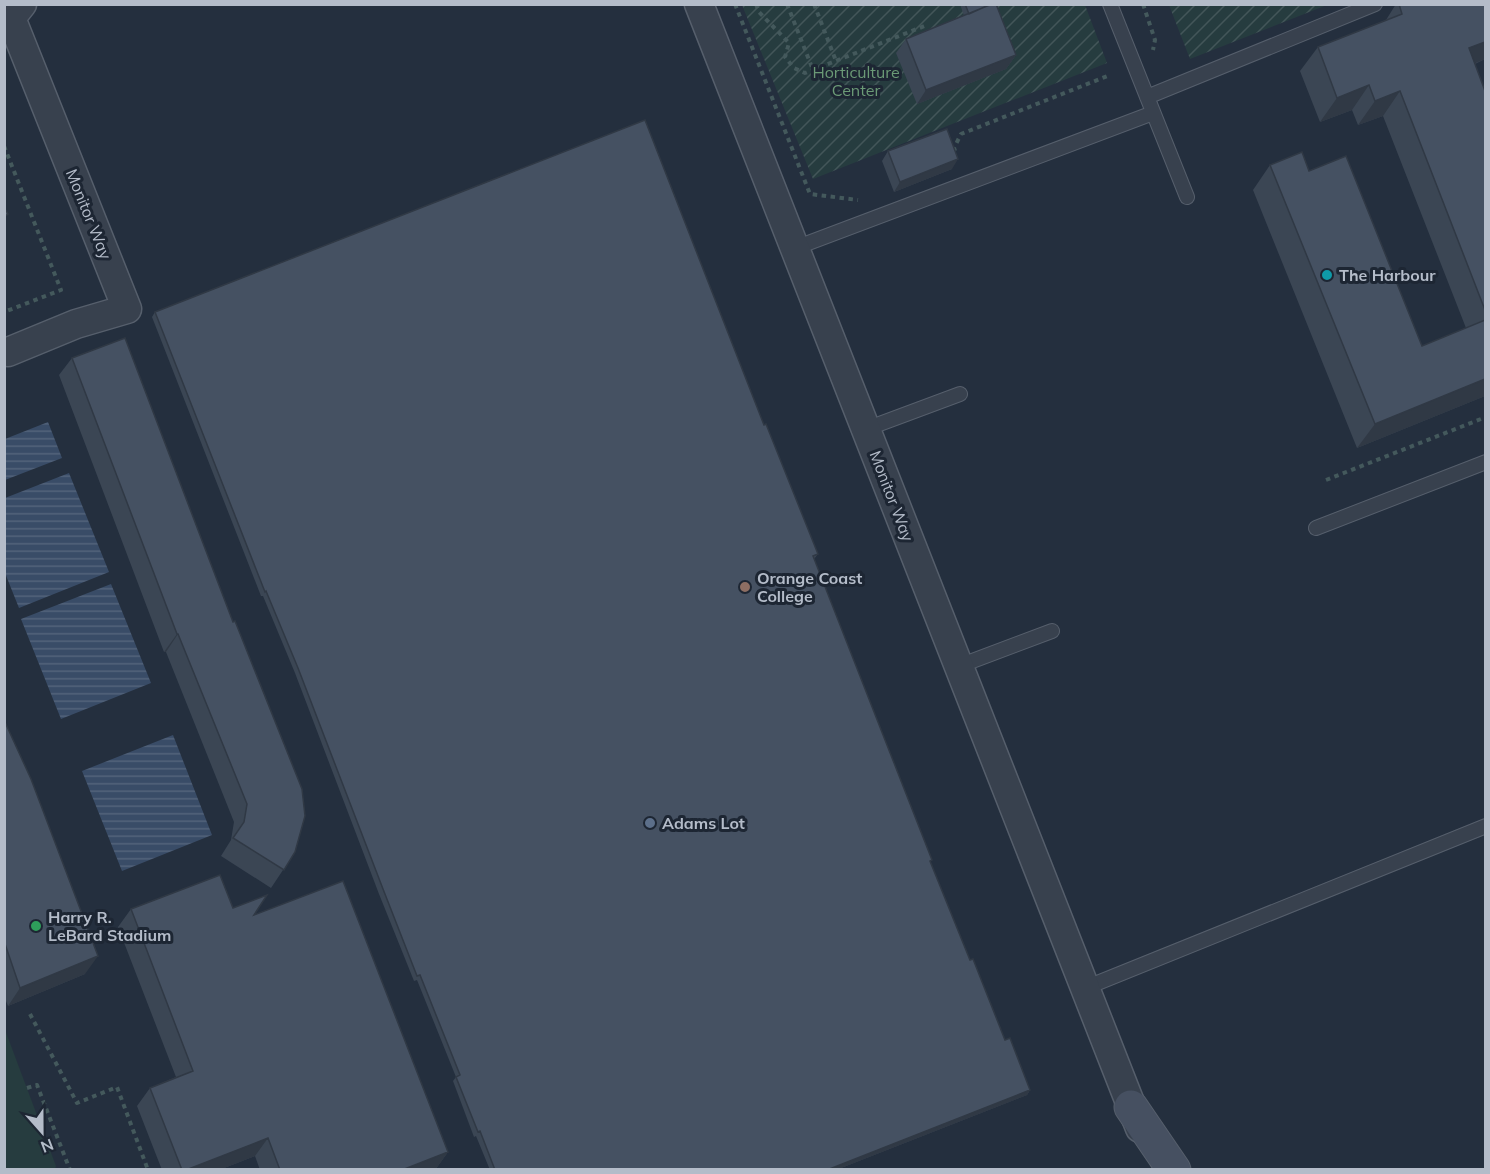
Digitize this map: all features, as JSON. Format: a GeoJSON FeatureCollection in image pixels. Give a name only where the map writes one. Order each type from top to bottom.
{"type":"FeatureCollection","features":[{"type":"Feature","properties":{"kind":"main road"},"geometry":{"type":"LineString","coordinates":[[1131,1107],[1174,1170]]}},
{"type":"Feature","properties":{"kind":"street","name":"Monitor Way"},"geometry":{"type":"LineString","coordinates":[[8,352],[76,324],[127,309],[11,18],[21,4]]}},
{"type":"Feature","properties":{"kind":"street","name":"Monitor Way"},"geometry":{"type":"LineString","coordinates":[[699,4],[1131,1107],[1159,1170]]}},
{"type":"Feature","properties":{"kind":"lane"},"geometry":{"type":"LineString","coordinates":[[1110,4],[1187,197]]}},
{"type":"Feature","properties":{"kind":"lane"},"geometry":{"type":"LineString","coordinates":[[1147,97],[1375,4]]}},
{"type":"Feature","properties":{"kind":"lane"},"geometry":{"type":"LineString","coordinates":[[795,248],[1153,113]]}},
{"type":"Feature","properties":{"kind":"lane"},"geometry":{"type":"LineString","coordinates":[[866,429],[960,394]]}},
{"type":"Feature","properties":{"kind":"lane"},"geometry":{"type":"LineString","coordinates":[[1316,528],[1485,462]]}},
{"type":"Feature","properties":{"kind":"lane"},"geometry":{"type":"LineString","coordinates":[[959,666],[1052,631]]}},
{"type":"Feature","properties":{"kind":"lane"},"geometry":{"type":"LineString","coordinates":[[1085,988],[1485,826]]}},
{"type":"Feature","properties":{"kind":"path"},"geometry":{"type":"LineString","coordinates":[[735,4],[810,194],[866,200]]}},
{"type":"Feature","properties":{"kind":"path"},"geometry":{"type":"LineString","coordinates":[[756,4],[759,12],[789,43],[785,57],[794,68],[805,73],[927,25]]}},
{"type":"Feature","properties":{"kind":"path"},"geometry":{"type":"LineString","coordinates":[[787,4],[813,69]]}},
{"type":"Feature","properties":{"kind":"path"},"geometry":{"type":"LineString","coordinates":[[814,4],[836,61]]}},
{"type":"Feature","properties":{"kind":"path"},"geometry":{"type":"LineString","coordinates":[[1143,4],[1155,40],[1152,59]]}},
{"type":"Feature","properties":{"kind":"path"},"geometry":{"type":"LineString","coordinates":[[956,154],[954,148],[961,134],[1110,75]]}},
{"type":"Feature","properties":{"kind":"path"},"geometry":{"type":"LineString","coordinates":[[4,146],[61,290],[4,312]]}},
{"type":"Feature","properties":{"kind":"path"},"geometry":{"type":"LineString","coordinates":[[1326,480],[1485,417]]}},
{"type":"Feature","properties":{"kind":"path"},"geometry":{"type":"LineString","coordinates":[[30,1014],[77,1103],[117,1087],[148,1170]]}},
{"type":"Feature","properties":{"kind":"path"},"geometry":{"type":"LineString","coordinates":[[27,1088],[37,1085],[70,1170]]}},
{"type":"Feature","properties":{"kind":"green space","name":"Horticulture Center"},"geometry":{"type":"Polygon","coordinates":[[[742,5],[1085,5],[1107,63],[813,179],[742,5]]]}},
{"type":"Feature","properties":{"kind":"green space"},"geometry":{"type":"Polygon","coordinates":[[[1169,5],[1327,5],[1190,59],[1169,5]]]}},
{"type":"Feature","properties":{"kind":"green space"},"geometry":{"type":"Polygon","coordinates":[[[4,1027],[56,1166],[55,1169],[5,1169],[4,1027]]]}},
{"type":"Feature","properties":{"kind":"water"},"geometry":{"type":"Polygon","coordinates":[[[48,422],[62,458],[5,480],[5,439],[48,422]]]}},
{"type":"Feature","properties":{"kind":"water"},"geometry":{"type":"Polygon","coordinates":[[[69,473],[109,572],[19,608],[5,573],[5,498],[69,473]]]}},
{"type":"Feature","properties":{"kind":"water"},"geometry":{"type":"Polygon","coordinates":[[[111,584],[151,683],[61,719],[21,619],[111,584]]]}},
{"type":"Feature","properties":{"kind":"water"},"geometry":{"type":"Polygon","coordinates":[[[173,735],[212,835],[122,871],[82,771],[173,735]]]}},
{"type":"Feature","properties":{"kind":"building"},"geometry":{"type":"Polygon","coordinates":[[[965,4],[991,4],[969,14],[965,4]]]}},
{"type":"Feature","properties":{"kind":"building"},"geometry":{"type":"Polygon","coordinates":[[[996,4],[1016,55],[926,90],[906,39],[996,4]]]}},
{"type":"Feature","properties":{"kind":"building"},"geometry":{"type":"Polygon","coordinates":[[[1399,4],[1485,4],[1485,42],[1469,48],[1485,91],[1485,310],[1400,91],[1375,101],[1369,85],[1337,98],[1318,47],[1402,14],[1399,4]]]}},
{"type":"Feature","properties":{"kind":"building","name":"Adams Lot"},"geometry":{"type":"Polygon","coordinates":[[[645,120],[764,425],[766,424],[818,554],[813,556],[932,860],[930,861],[970,960],[973,959],[1005,1040],[1010,1038],[1030,1090],[827,1170],[495,1170],[456,1077],[460,1075],[420,975],[417,976],[298,668],[265,592],[155,312],[645,120]]]}},
{"type":"Feature","properties":{"kind":"building"},"geometry":{"type":"Polygon","coordinates":[[[947,129],[958,159],[900,182],[888,151],[947,129]]]}},
{"type":"Feature","properties":{"kind":"building"},"geometry":{"type":"Polygon","coordinates":[[[1302,152],[1309,171],[1346,156],[1422,346],[1485,320],[1485,379],[1375,424],[1270,165],[1302,152]]]}},
{"type":"Feature","properties":{"kind":"building"},"geometry":{"type":"Polygon","coordinates":[[[125,338],[233,622],[235,621],[302,789],[305,816],[295,852],[284,870],[233,838],[244,822],[247,804],[177,634],[72,358],[125,338]]]}},
{"type":"Feature","properties":{"kind":"building","name":"Harry R. LeBard Stadium"},"geometry":{"type":"Polygon","coordinates":[[[4,720],[31,779],[98,956],[20,988],[4,941],[4,720]]]}},
{"type":"Feature","properties":{"kind":"building"},"geometry":{"type":"Polygon","coordinates":[[[220,875],[233,908],[267,895],[254,915],[343,881],[448,1152],[402,1170],[280,1170],[268,1138],[182,1170],[150,1088],[193,1071],[131,909],[220,875]]]}},
{"type":"Feature","properties":{"kind":"place","name":"The Harbour"},"geometry":{"type":"Point","coordinates":[1327,275]}},
{"type":"Feature","properties":{"kind":"place","name":"Orange Coast College"},"geometry":{"type":"Point","coordinates":[745,587]}},
{"type":"Feature","properties":{"kind":"place","name":"Adams Lot"},"geometry":{"type":"Point","coordinates":[650,823]}},
{"type":"Feature","properties":{"kind":"place","name":"Harry R. LeBard Stadium"},"geometry":{"type":"Point","coordinates":[36,926]}}]}
